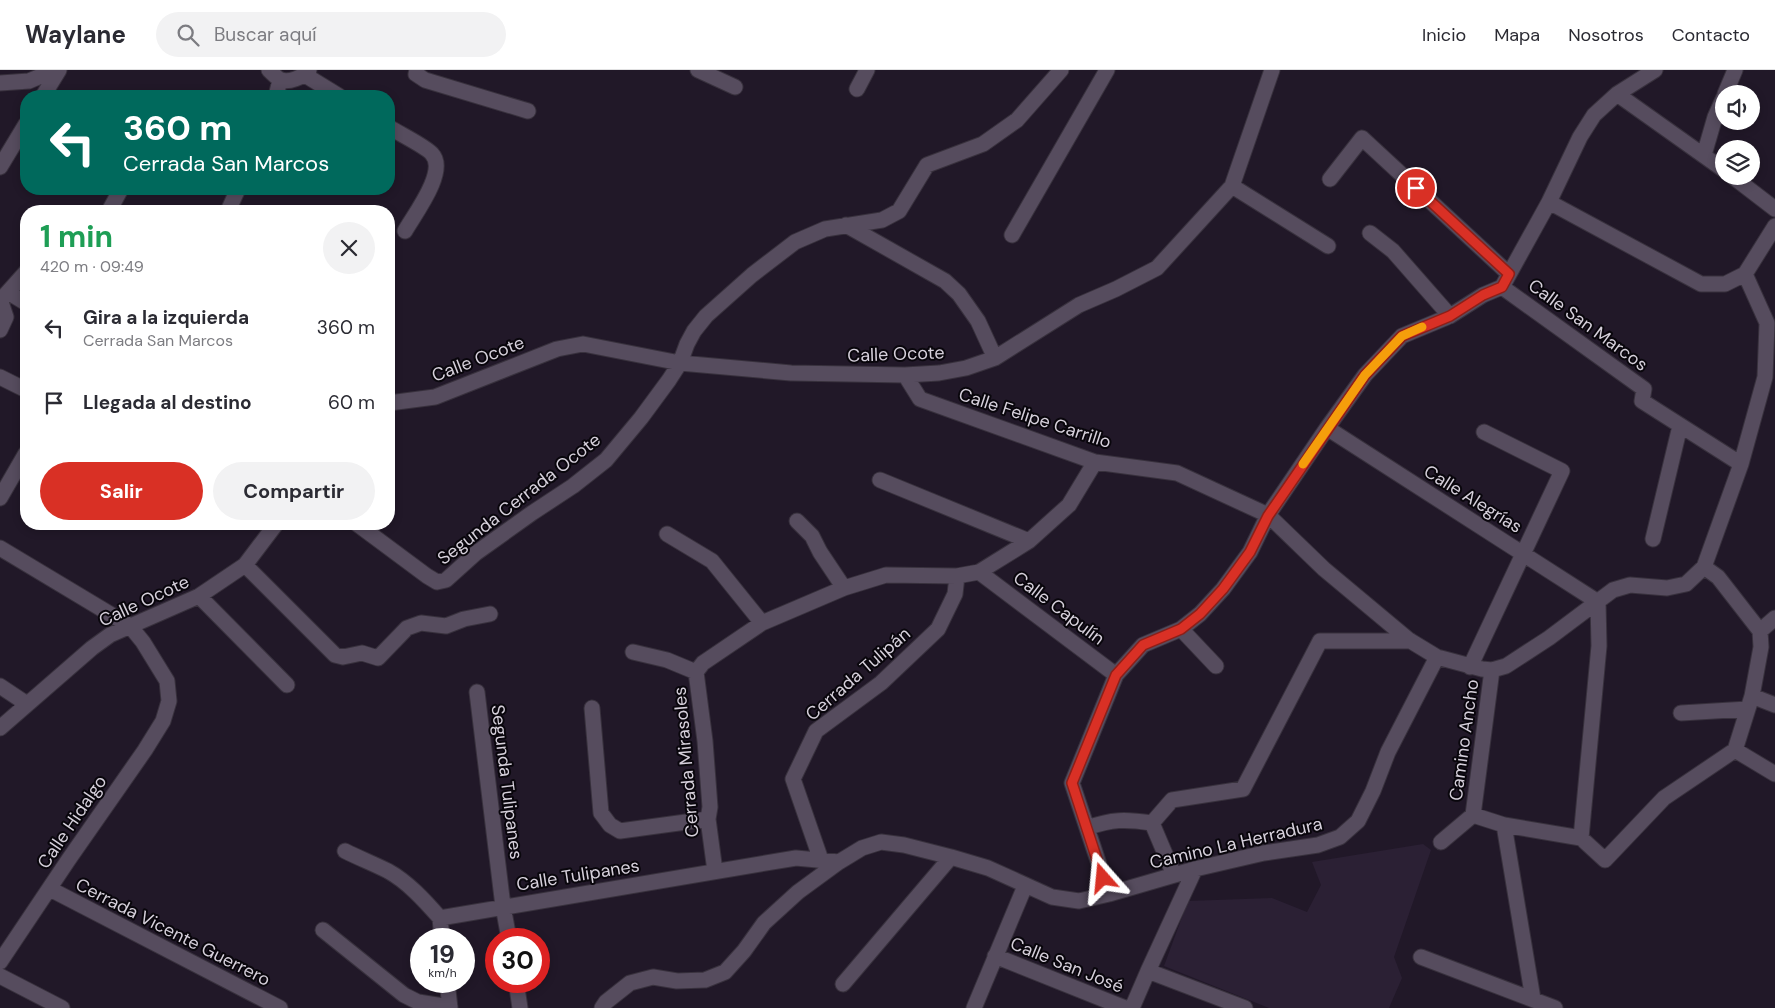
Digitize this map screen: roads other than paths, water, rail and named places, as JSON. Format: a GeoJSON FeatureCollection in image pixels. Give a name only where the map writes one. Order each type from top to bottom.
{"type":"FeatureCollection","features":[{"type":"Feature","properties":{"kind":"street"},"geometry":{"type":"LineString","coordinates":[[0,83],[29,81],[57,70]]}},
{"type":"Feature","properties":{"kind":"street"},"geometry":{"type":"LineString","coordinates":[[46,90],[57,70]]}},
{"type":"Feature","properties":{"kind":"street"},"geometry":{"type":"LineString","coordinates":[[698,70],[735,87]]}},
{"type":"Feature","properties":{"kind":"street"},"geometry":{"type":"LineString","coordinates":[[857,89],[867,70]]}},
{"type":"Feature","properties":{"kind":"street","name":"Segunda Cerrada Ocote"},"geometry":{"type":"LineString","coordinates":[[365,530],[427,576],[437,582],[446,580],[476,553],[573,486],[606,460],[642,418],[680,363],[686,344],[706,316],[752,275],[795,242],[825,229],[882,220],[899,211],[928,165],[983,144],[1017,120],[1062,70]]}},
{"type":"Feature","properties":{"kind":"street"},"geometry":{"type":"LineString","coordinates":[[1012,235],[1107,70]]}},
{"type":"Feature","properties":{"kind":"street","name":"Calle Ocote"},"geometry":{"type":"LineString","coordinates":[[395,402],[435,397],[557,349],[583,344],[680,363],[791,373],[904,375],[939,373],[966,368],[995,358],[1078,305],[1116,289],[1157,268],[1232,186],[1272,70]]}},
{"type":"Feature","properties":{"kind":"street"},"geometry":{"type":"LineString","coordinates":[[1109,894],[1072,783],[1116,675],[1143,645],[1181,629],[1200,614],[1223,589],[1250,552],[1268,516],[1327,428],[1365,375],[1402,336],[1450,316],[1506,281],[1549,202],[1580,137],[1594,115],[1617,94],[1655,70]]}},
{"type":"Feature","properties":{"kind":"street"},"geometry":{"type":"LineString","coordinates":[[1728,85],[1735,70]]}},
{"type":"Feature","properties":{"kind":"street"},"geometry":{"type":"LineString","coordinates":[[417,72],[425,80],[528,112]]}},
{"type":"Feature","properties":{"kind":"street"},"geometry":{"type":"LineString","coordinates":[[276,90],[275,75],[292,80],[307,73],[331,90]]}},
{"type":"Feature","properties":{"kind":"street"},"geometry":{"type":"LineString","coordinates":[[1617,94],[1715,163]]}},
{"type":"Feature","properties":{"kind":"street"},"geometry":{"type":"LineString","coordinates":[[1704,155],[1715,118]]}},
{"type":"Feature","properties":{"kind":"street"},"geometry":{"type":"LineString","coordinates":[[395,131],[432,154],[438,164],[434,180],[405,231]]}},
{"type":"Feature","properties":{"kind":"street"},"geometry":{"type":"LineString","coordinates":[[0,167],[20,134]]}},
{"type":"Feature","properties":{"kind":"street"},"geometry":{"type":"LineString","coordinates":[[1330,179],[1362,138],[1506,281]]}},
{"type":"Feature","properties":{"kind":"street"},"geometry":{"type":"LineString","coordinates":[[1744,185],[1775,209]]}},
{"type":"Feature","properties":{"kind":"street"},"geometry":{"type":"LineString","coordinates":[[1232,186],[1328,246]]}},
{"type":"Feature","properties":{"kind":"street"},"geometry":{"type":"LineString","coordinates":[[1549,202],[1701,284],[1725,284],[1745,274],[1775,226]]}},
{"type":"Feature","properties":{"kind":"street"},"geometry":{"type":"LineString","coordinates":[[846,225],[946,280],[959,294],[978,321],[995,358]]}},
{"type":"Feature","properties":{"kind":"street"},"geometry":{"type":"LineString","coordinates":[[1370,233],[1393,251],[1450,316]]}},
{"type":"Feature","properties":{"kind":"street"},"geometry":{"type":"LineString","coordinates":[[1437,657],[1482,669],[1506,666],[1549,638],[1581,612],[1614,590],[1630,585],[1667,588],[1686,584],[1704,567],[1741,464],[1765,377],[1766,323],[1745,274]]}},
{"type":"Feature","properties":{"kind":"street"},"geometry":{"type":"LineString","coordinates":[[3,297],[20,279]]}},
{"type":"Feature","properties":{"kind":"street","name":"Calle San Marcos"},"geometry":{"type":"LineString","coordinates":[[1506,281],[1644,388],[1642,401],[1741,464]]}},
{"type":"Feature","properties":{"kind":"street"},"geometry":{"type":"LineString","coordinates":[[3,297],[20,301]]}},
{"type":"Feature","properties":{"kind":"street"},"geometry":{"type":"LineString","coordinates":[[0,330],[6,317],[3,297]]}},
{"type":"Feature","properties":{"kind":"street","name":"Calle Felipe Carrillo"},"geometry":{"type":"LineString","coordinates":[[904,375],[920,399],[1095,462],[1177,472],[1268,516],[1324,569],[1411,641],[1437,657]]}},
{"type":"Feature","properties":{"kind":"street"},"geometry":{"type":"LineString","coordinates":[[0,377],[20,387]]}},
{"type":"Feature","properties":{"kind":"street"},"geometry":{"type":"LineString","coordinates":[[1653,539],[1680,426]]}},
{"type":"Feature","properties":{"kind":"street","name":"Calle Alegrías"},"geometry":{"type":"LineString","coordinates":[[1327,428],[1598,602]]}},
{"type":"Feature","properties":{"kind":"street","name":"Camino Ancho"},"geometry":{"type":"LineString","coordinates":[[1440,842],[1473,815],[1482,669],[1524,554],[1562,471],[1484,432]]}},
{"type":"Feature","properties":{"kind":"street"},"geometry":{"type":"LineString","coordinates":[[979,572],[1029,541],[1069,505],[1095,462]]}},
{"type":"Feature","properties":{"kind":"street"},"geometry":{"type":"LineString","coordinates":[[0,498],[20,463]]}},
{"type":"Feature","properties":{"kind":"street"},"geometry":{"type":"LineString","coordinates":[[880,480],[1029,541]]}},
{"type":"Feature","properties":{"kind":"street"},"geometry":{"type":"LineString","coordinates":[[797,521],[812,536],[820,552],[844,588]]}},
{"type":"Feature","properties":{"kind":"street","name":"Calle Ocote"},"geometry":{"type":"LineString","coordinates":[[0,728],[92,648],[110,635],[199,596],[245,564],[270,530]]}},
{"type":"Feature","properties":{"kind":"street"},"geometry":{"type":"LineString","coordinates":[[667,534],[712,560],[762,623]]}},
{"type":"Feature","properties":{"kind":"street"},"geometry":{"type":"LineString","coordinates":[[0,548],[130,626]]}},
{"type":"Feature","properties":{"kind":"street"},"geometry":{"type":"LineString","coordinates":[[245,564],[335,655],[344,657],[362,654],[378,658],[407,628],[421,623],[446,626],[464,619],[490,614]]}},
{"type":"Feature","properties":{"kind":"street"},"geometry":{"type":"LineString","coordinates":[[1598,602],[1599,646],[1582,838],[1605,860],[1664,798],[1735,750],[1768,648],[1760,631],[1718,577],[1704,567]]}},
{"type":"Feature","properties":{"kind":"street","name":"Cerrada Mirasoles"},"geometry":{"type":"LineString","coordinates":[[715,871],[708,820],[710,808],[705,740],[696,672],[703,663],[762,623],[844,588],[886,575],[957,576],[979,572]]}},
{"type":"Feature","properties":{"kind":"street","name":"Calle Capulín"},"geometry":{"type":"LineString","coordinates":[[979,572],[1116,675]]}},
{"type":"Feature","properties":{"kind":"street","name":"Cerrada Tulipán"},"geometry":{"type":"LineString","coordinates":[[821,860],[793,779],[816,730],[881,684],[938,629],[955,594],[957,576]]}},
{"type":"Feature","properties":{"kind":"street"},"geometry":{"type":"LineString","coordinates":[[199,596],[287,684]]}},
{"type":"Feature","properties":{"kind":"street"},"geometry":{"type":"LineString","coordinates":[[1760,631],[1775,618]]}},
{"type":"Feature","properties":{"kind":"street","name":"Calle Hidalgo"},"geometry":{"type":"LineString","coordinates":[[0,962],[163,721],[168,702],[167,681],[143,642],[130,626]]}},
{"type":"Feature","properties":{"kind":"street"},"geometry":{"type":"LineString","coordinates":[[1181,629],[1216,666]]}},
{"type":"Feature","properties":{"kind":"street"},"geometry":{"type":"LineString","coordinates":[[1152,824],[1172,800],[1243,789],[1320,641],[1411,641]]}},
{"type":"Feature","properties":{"kind":"street"},"geometry":{"type":"LineString","coordinates":[[633,652],[667,660],[696,672]]}},
{"type":"Feature","properties":{"kind":"street","name":"Camino La Herradura"},"geometry":{"type":"LineString","coordinates":[[602,1008],[606,1002],[630,983],[653,977],[677,981],[705,980],[725,972],[744,951],[764,923],[798,892],[862,848],[881,842],[904,845],[988,868],[1052,897],[1079,901],[1195,869],[1264,853],[1318,846],[1340,837],[1358,822],[1374,791],[1388,752],[1437,657]]}},
{"type":"Feature","properties":{"kind":"street"},"geometry":{"type":"LineString","coordinates":[[0,686],[27,704]]}},
{"type":"Feature","properties":{"kind":"street","name":"Segunda Tulipanes"},"geometry":{"type":"LineString","coordinates":[[477,692],[507,928]]}},
{"type":"Feature","properties":{"kind":"street"},"geometry":{"type":"LineString","coordinates":[[1681,713],[1750,702],[1775,705]]}},
{"type":"Feature","properties":{"kind":"street"},"geometry":{"type":"LineString","coordinates":[[592,708],[601,813],[610,825],[620,832],[708,820]]}},
{"type":"Feature","properties":{"kind":"street"},"geometry":{"type":"LineString","coordinates":[[1735,750],[1775,774]]}},
{"type":"Feature","properties":{"kind":"street","name":"Camino Ancho"},"geometry":{"type":"LineString","coordinates":[[1473,815],[1504,825],[1582,838]]}},
{"type":"Feature","properties":{"kind":"street"},"geometry":{"type":"LineString","coordinates":[[1086,828],[1100,823],[1127,819],[1152,824]]}},
{"type":"Feature","properties":{"kind":"street"},"geometry":{"type":"LineString","coordinates":[[1152,824],[1174,875]]}},
{"type":"Feature","properties":{"kind":"street"},"geometry":{"type":"LineString","coordinates":[[1504,825],[1533,999]]}},
{"type":"Feature","properties":{"kind":"street"},"geometry":{"type":"LineString","coordinates":[[345,852],[388,871],[403,882],[428,904],[440,918],[441,928]]}},
{"type":"Feature","properties":{"kind":"street"},"geometry":{"type":"LineString","coordinates":[[843,984],[951,857]]}},
{"type":"Feature","properties":{"kind":"street","name":"Calle Tulipanes"},"geometry":{"type":"LineString","coordinates":[[440,918],[796,858],[839,862]]}},
{"type":"Feature","properties":{"kind":"street"},"geometry":{"type":"LineString","coordinates":[[1132,1008],[1195,869]]}},
{"type":"Feature","properties":{"kind":"street"},"geometry":{"type":"LineString","coordinates":[[974,1008],[1025,886]]}},
{"type":"Feature","properties":{"kind":"street","name":"Cerrada Vicente Guerrero"},"geometry":{"type":"LineString","coordinates":[[50,889],[280,1008]]}},
{"type":"Feature","properties":{"kind":"street"},"geometry":{"type":"LineString","coordinates":[[322,930],[404,995],[418,1002],[450,1008],[448,993]]}},
{"type":"Feature","properties":{"kind":"street","name":"Calle San José"},"geometry":{"type":"LineString","coordinates":[[995,956],[1125,1008]]}},
{"type":"Feature","properties":{"kind":"street"},"geometry":{"type":"LineString","coordinates":[[1421,957],[1555,1008]]}},
{"type":"Feature","properties":{"kind":"street"},"geometry":{"type":"LineString","coordinates":[[1148,971],[1219,1004],[1245,1008]]}},
{"type":"Feature","properties":{"kind":"street"},"geometry":{"type":"LineString","coordinates":[[0,976],[62,1008]]}},
{"type":"Feature","properties":{"kind":"street"},"geometry":{"type":"LineString","coordinates":[[518,993],[520,1008]]}}]}
